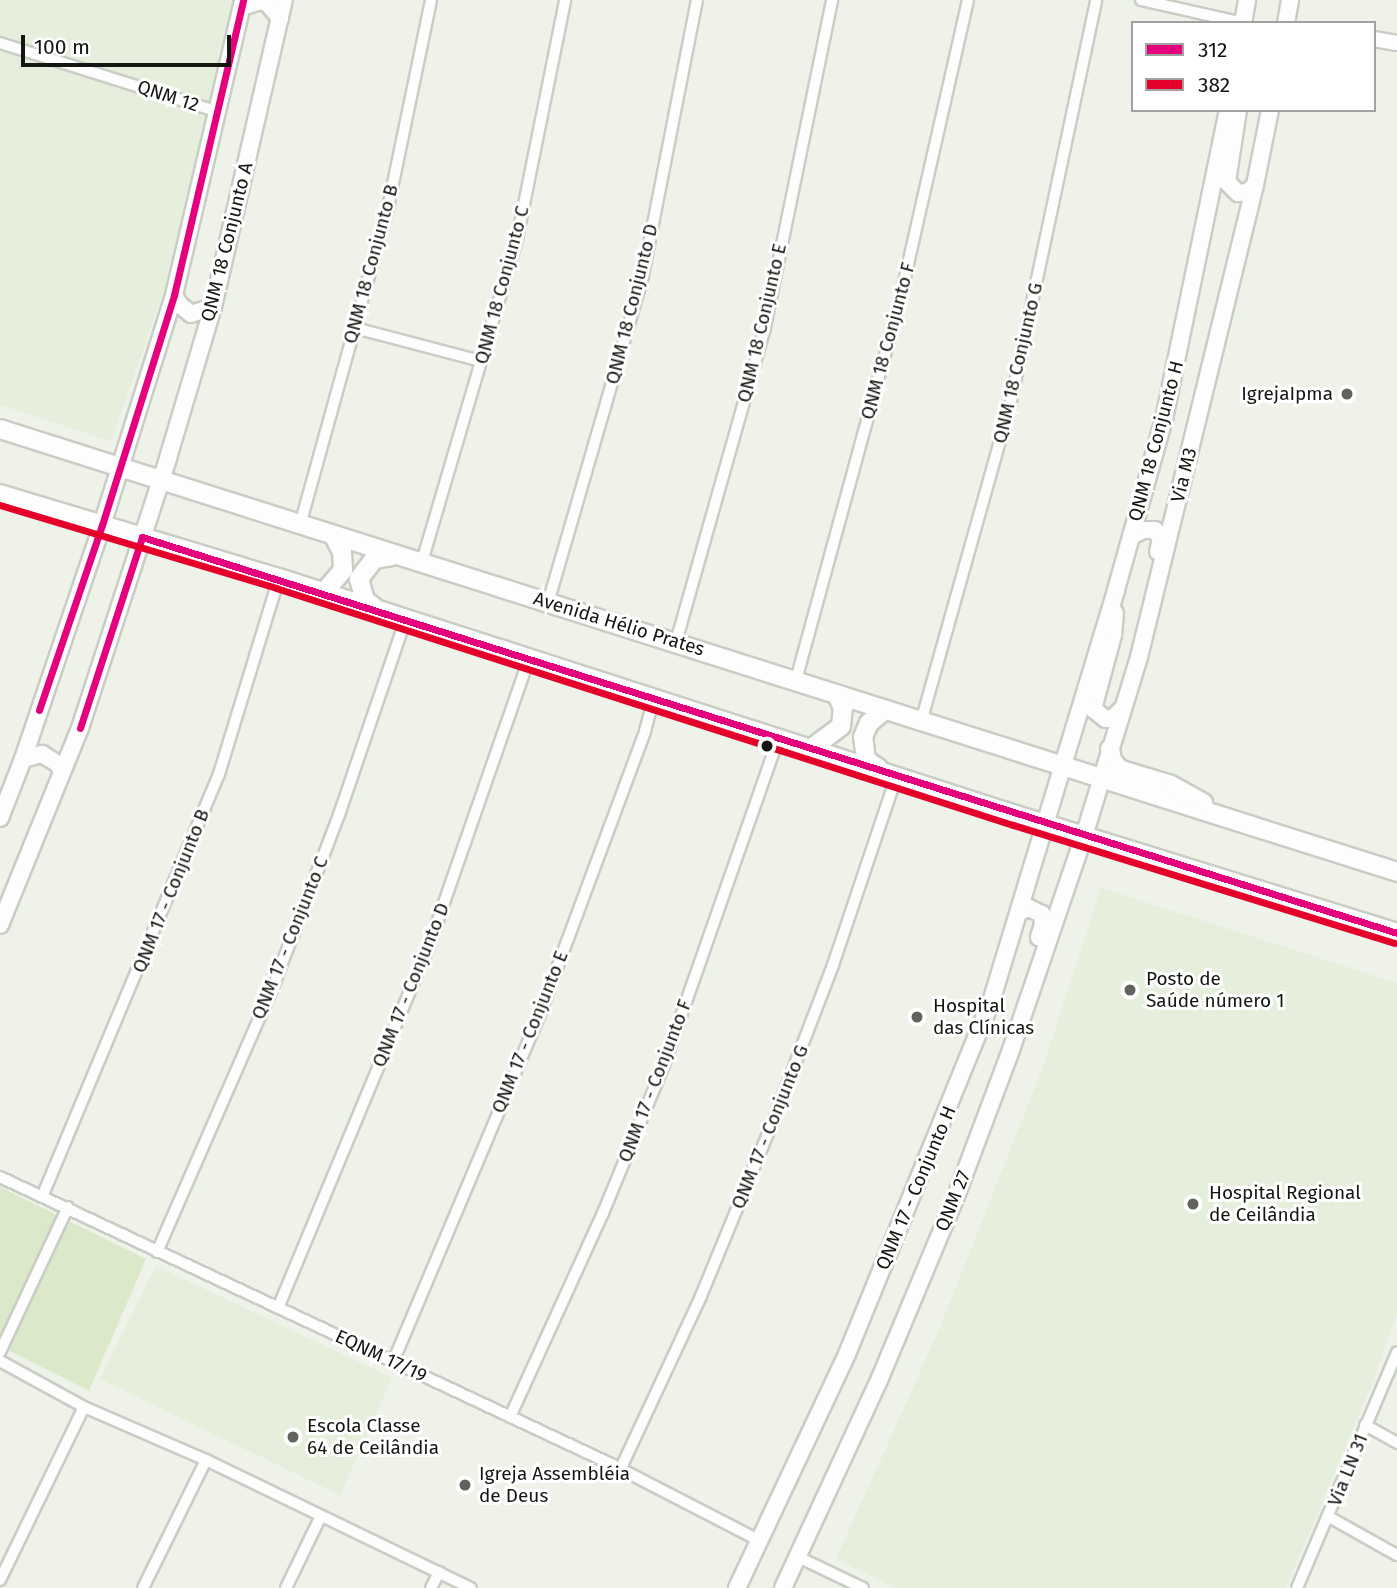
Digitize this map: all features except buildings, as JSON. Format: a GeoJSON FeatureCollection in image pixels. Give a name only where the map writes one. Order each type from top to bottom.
{"type":"FeatureCollection","features":[{"type":"Feature","properties":{"kind":"main road","name":"QNM 18 Conjunto A"},"geometry":{"type":"LineString","coordinates":[[0,925],[62,772],[160,481],[213,307],[284,0]]}},
{"type":"Feature","properties":{"kind":"main road"},"geometry":{"type":"LineString","coordinates":[[1243,21],[1247,0]]}},
{"type":"Feature","properties":{"kind":"main road"},"geometry":{"type":"LineString","coordinates":[[1286,21],[1290,0]]}},
{"type":"Feature","properties":{"kind":"main road"},"geometry":{"type":"LineString","coordinates":[[0,818],[23,759],[102,525],[174,295],[243,4],[267,3],[280,18]]}},
{"type":"Feature","properties":{"kind":"main road","name":"QNM 18 Conjunto H"},"geometry":{"type":"LineString","coordinates":[[1062,766],[1116,590],[1176,365],[1228,112]]}},
{"type":"Feature","properties":{"kind":"main road"},"geometry":{"type":"LineString","coordinates":[[1238,112],[1227,182],[1238,193],[1248,192],[1255,185]]}},
{"type":"Feature","properties":{"kind":"main road","name":"Via M3"},"geometry":{"type":"LineString","coordinates":[[1084,836],[1139,657],[1255,185],[1270,112]]}},
{"type":"Feature","properties":{"kind":"main road"},"geometry":{"type":"LineString","coordinates":[[174,295],[180,305],[191,314],[199,314],[213,307]]}},
{"type":"Feature","properties":{"kind":"main road","name":"Avenida Hélio Prates"},"geometry":{"type":"LineString","coordinates":[[0,429],[392,556],[676,642],[1397,872]]}},
{"type":"Feature","properties":{"kind":"main road"},"geometry":{"type":"LineString","coordinates":[[0,494],[375,608],[1045,824],[1397,933]]}},
{"type":"Feature","properties":{"kind":"main road"},"geometry":{"type":"LineString","coordinates":[[1131,536],[1150,529],[1155,530],[1161,539],[1143,606],[1139,657]]}},
{"type":"Feature","properties":{"kind":"main road"},"geometry":{"type":"LineString","coordinates":[[324,592],[343,570],[342,552],[334,536]]}},
{"type":"Feature","properties":{"kind":"main road"},"geometry":{"type":"LineString","coordinates":[[375,608],[365,600],[359,579],[374,559],[392,556]]}},
{"type":"Feature","properties":{"kind":"main road"},"geometry":{"type":"LineString","coordinates":[[1116,590],[1113,635],[1093,709],[1106,719],[1113,718],[1122,709]]}},
{"type":"Feature","properties":{"kind":"main road"},"geometry":{"type":"LineString","coordinates":[[812,748],[841,726],[843,708],[837,695]]}},
{"type":"Feature","properties":{"kind":"main road"},"geometry":{"type":"LineString","coordinates":[[885,710],[869,723],[862,748],[866,760],[888,772]]}},
{"type":"Feature","properties":{"kind":"main road","name":"Avenida Hélio Prates"},"geometry":{"type":"LineString","coordinates":[[1110,748],[1112,760],[1119,769],[1171,785],[1237,822]]}},
{"type":"Feature","properties":{"kind":"main road"},"geometry":{"type":"LineString","coordinates":[[23,759],[42,754],[58,764],[62,772]]}},
{"type":"Feature","properties":{"kind":"main road"},"geometry":{"type":"LineString","coordinates":[[1045,824],[1062,766]]}},
{"type":"Feature","properties":{"kind":"main road","name":"QNM 17 - Conjunto H"},"geometry":{"type":"LineString","coordinates":[[760,1541],[826,1402],[947,1116],[991,1002],[1045,824]]}},
{"type":"Feature","properties":{"kind":"main road","name":"QNM 27"},"geometry":{"type":"LineString","coordinates":[[783,1588],[880,1378],[954,1199],[1016,1034],[1084,836]]}},
{"type":"Feature","properties":{"kind":"main road"},"geometry":{"type":"LineString","coordinates":[[1016,1034],[1022,982],[1044,919],[1035,909],[1019,912]]}},
{"type":"Feature","properties":{"kind":"main road"},"geometry":{"type":"LineString","coordinates":[[737,1588],[760,1541]]}},
{"type":"Feature","properties":{"kind":"street","name":"QNM 18 Conjunto B"},"geometry":{"type":"LineString","coordinates":[[300,525],[390,203],[431,0]]}},
{"type":"Feature","properties":{"kind":"street","name":"QNM 18 Conjunto C"},"geometry":{"type":"LineString","coordinates":[[421,565],[517,239],[565,0]]}},
{"type":"Feature","properties":{"kind":"street","name":"QNM 18 Conjunto D"},"geometry":{"type":"LineString","coordinates":[[548,603],[643,275],[698,0]]}},
{"type":"Feature","properties":{"kind":"street","name":"QNM 18 Conjunto E"},"geometry":{"type":"LineString","coordinates":[[676,642],[764,332],[832,0]]}},
{"type":"Feature","properties":{"kind":"street","name":"QNM 18 Conjunto F"},"geometry":{"type":"LineString","coordinates":[[796,680],[901,295],[968,0]]}},
{"type":"Feature","properties":{"kind":"street","name":"QNM 18 Conjunto G"},"geometry":{"type":"LineString","coordinates":[[921,722],[1010,406],[1096,0]]}},
{"type":"Feature","properties":{"kind":"street"},"geometry":{"type":"LineString","coordinates":[[1141,0],[1198,5],[1238,21]]}},
{"type":"Feature","properties":{"kind":"street"},"geometry":{"type":"LineString","coordinates":[[1376,39],[1397,43]]}},
{"type":"Feature","properties":{"kind":"street","name":"QNM 12"},"geometry":{"type":"LineString","coordinates":[[0,43],[216,111]]}},
{"type":"Feature","properties":{"kind":"street"},"geometry":{"type":"LineString","coordinates":[[355,328],[481,361]]}},
{"type":"Feature","properties":{"kind":"street","name":"QNM 17 - Conjunto B"},"geometry":{"type":"LineString","coordinates":[[42,1197],[219,774],[279,578]]}},
{"type":"Feature","properties":{"kind":"street","name":"QNM 17 - Conjunto C"},"geometry":{"type":"LineString","coordinates":[[157,1252],[276,979],[339,815],[406,618]]}},
{"type":"Feature","properties":{"kind":"street","name":"QNM 17 - Conjunto D"},"geometry":{"type":"LineString","coordinates":[[278,1308],[430,943],[529,657]]}},
{"type":"Feature","properties":{"kind":"street","name":"QNM 17 - Conjunto E"},"geometry":{"type":"LineString","coordinates":[[393,1362],[540,1014],[645,731],[654,698]]}},
{"type":"Feature","properties":{"kind":"street","name":"QNM 17 - Conjunto F"},"geometry":{"type":"LineString","coordinates":[[510,1417],[603,1213],[664,1065],[779,737]]}},
{"type":"Feature","properties":{"kind":"street","name":"QNM 17 - Conjunto G"},"geometry":{"type":"LineString","coordinates":[[620,1470],[701,1296],[772,1125],[833,965],[888,772]]}},
{"type":"Feature","properties":{"kind":"street","name":"EQNM 17/19"},"geometry":{"type":"LineString","coordinates":[[0,1177],[510,1417],[760,1541]]}},
{"type":"Feature","properties":{"kind":"street"},"geometry":{"type":"LineString","coordinates":[[0,1352],[68,1207]]}},
{"type":"Feature","properties":{"kind":"street","name":"Via LN 31"},"geometry":{"type":"LineString","coordinates":[[1297,1588],[1397,1352]]}},
{"type":"Feature","properties":{"kind":"street"},"geometry":{"type":"LineString","coordinates":[[0,1361],[84,1407],[206,1460],[471,1588]]}},
{"type":"Feature","properties":{"kind":"street"},"geometry":{"type":"LineString","coordinates":[[0,1580],[84,1407]]}},
{"type":"Feature","properties":{"kind":"street"},"geometry":{"type":"LineString","coordinates":[[1366,1425],[1397,1443]]}},
{"type":"Feature","properties":{"kind":"street"},"geometry":{"type":"LineString","coordinates":[[144,1588],[206,1460]]}},
{"type":"Feature","properties":{"kind":"street"},"geometry":{"type":"LineString","coordinates":[[286,1588],[321,1516]]}},
{"type":"Feature","properties":{"kind":"street"},"geometry":{"type":"LineString","coordinates":[[1329,1517],[1397,1555]]}},
{"type":"Feature","properties":{"kind":"street"},"geometry":{"type":"LineString","coordinates":[[798,1557],[863,1588]]}},
{"type":"Feature","properties":{"kind":"street"},"geometry":{"type":"LineString","coordinates":[[431,1588],[439,1572]]}},
{"type":"Feature","properties":{"kind":"shaded area"},"geometry":{"type":"Polygon","coordinates":[[[0,0],[232,0],[220,64],[164,290],[111,441],[0,405],[0,0]]]}},
{"type":"Feature","properties":{"kind":"shaded area","name":"Hospital Regional de Ceilândia"},"geometry":{"type":"Polygon","coordinates":[[[1101,888],[1397,983],[1397,1313],[1372,1383],[1286,1588],[896,1588],[836,1559],[939,1330],[1043,1067],[1101,888]]]}},
{"type":"Feature","properties":{"kind":"shaded area","name":"Escola Classe 64 de Ceilândia"},"geometry":{"type":"Polygon","coordinates":[[[156,1266],[392,1378],[340,1495],[100,1379],[156,1266]]]}},
{"type":"Feature","properties":{"kind":"green space"},"geometry":{"type":"Polygon","coordinates":[[[0,1187],[146,1259],[89,1391],[0,1346],[0,1187]]]}},
{"type":"Feature","properties":{"kind":"transit line","name":"312"},"geometry":{"type":"LineString","coordinates":[[39,710],[102,525],[174,295],[243,0]]}},
{"type":"Feature","properties":{"kind":"transit line","name":"382"},"geometry":{"type":"LineString","coordinates":[[0,505],[276,588],[1013,825],[1394,943]]}},
{"type":"Feature","properties":{"kind":"transit line","name":"312"},"geometry":{"type":"LineString","coordinates":[[80,728],[142,537],[1397,933]]}},
{"type":"Feature","properties":{"kind":"place","name":"IgrejaIpma"},"geometry":{"type":"Point","coordinates":[1347,394]}},
{"type":"Feature","properties":{"kind":"place","name":"Posto de Saúde número 1"},"geometry":{"type":"Point","coordinates":[1130,990]}},
{"type":"Feature","properties":{"kind":"place","name":"Hospital das Clínicas"},"geometry":{"type":"Point","coordinates":[917,1017]}},
{"type":"Feature","properties":{"kind":"place","name":"Hospital Regional de Ceilândia"},"geometry":{"type":"Point","coordinates":[1193,1204]}},
{"type":"Feature","properties":{"kind":"place","name":"Escola Classe 64 de Ceilândia"},"geometry":{"type":"Point","coordinates":[293,1437]}},
{"type":"Feature","properties":{"kind":"place","name":"Igreja Assembléia de Deus"},"geometry":{"type":"Point","coordinates":[465,1485]}}]}
